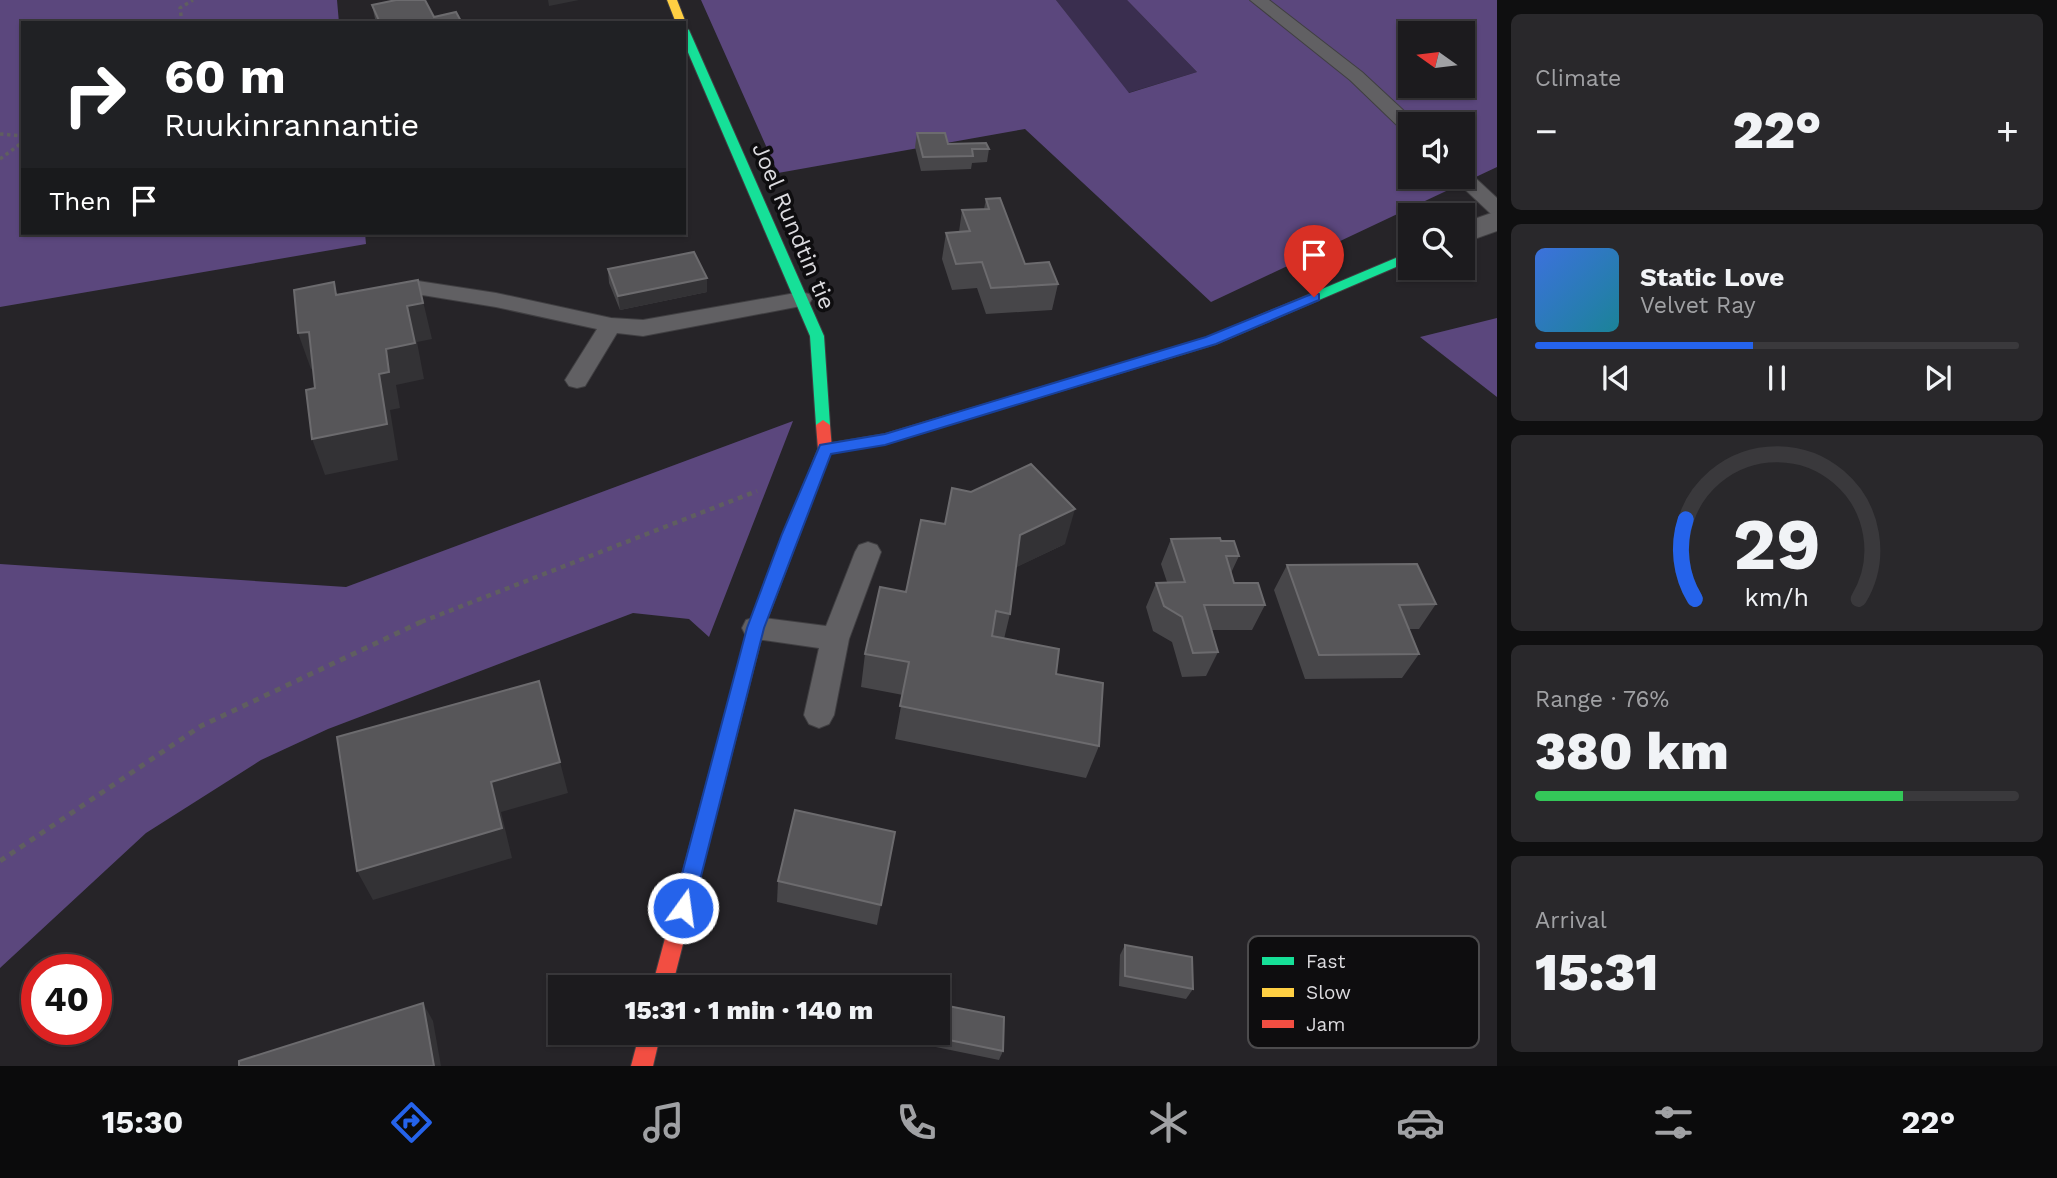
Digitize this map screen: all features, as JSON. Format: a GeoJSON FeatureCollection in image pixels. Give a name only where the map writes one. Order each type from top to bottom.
{"type":"FeatureCollection","features":[{"type":"Feature","properties":{"kind":"street"},"geometry":{"type":"LineString","coordinates":[[672,0],[680,21]]}},
{"type":"Feature","properties":{"kind":"street","name":"Joel Rundtin tie"},"geometry":{"type":"LineString","coordinates":[[686,35],[817,335],[825,449]]}},
{"type":"Feature","properties":{"kind":"street"},"geometry":{"type":"LineString","coordinates":[[1475,229],[1497,220]]}},
{"type":"Feature","properties":{"kind":"street"},"geometry":{"type":"LineString","coordinates":[[665,975],[755,628],[825,449],[885,439],[1211,341],[1398,261]]}},
{"type":"Feature","properties":{"kind":"street"},"geometry":{"type":"LineString","coordinates":[[642,1066],[648,1045]]}},
{"type":"Feature","properties":{"kind":"lane"},"geometry":{"type":"LineString","coordinates":[[1258,0],[1356,76],[1398,116]]}},
{"type":"Feature","properties":{"kind":"lane"},"geometry":{"type":"LineString","coordinates":[[1475,188],[1497,209]]}},
{"type":"Feature","properties":{"kind":"lane"},"geometry":{"type":"LineString","coordinates":[[418,288],[496,300],[611,325],[643,328],[801,299]]}},
{"type":"Feature","properties":{"kind":"lane"},"geometry":{"type":"LineString","coordinates":[[577,380],[611,325]]}},
{"type":"Feature","properties":{"kind":"lane"},"geometry":{"type":"LineString","coordinates":[[819,715],[835,639],[868,552]]}},
{"type":"Feature","properties":{"kind":"lane"},"geometry":{"type":"LineString","coordinates":[[755,628],[835,639]]}},
{"type":"Feature","properties":{"kind":"path"},"geometry":{"type":"LineString","coordinates":[[182,21],[180,8],[193,0]]}},
{"type":"Feature","properties":{"kind":"path"},"geometry":{"type":"LineString","coordinates":[[0,134],[21,136]]}},
{"type":"Feature","properties":{"kind":"path"},"geometry":{"type":"LineString","coordinates":[[0,159],[21,143]]}},
{"type":"Feature","properties":{"kind":"path"},"geometry":{"type":"LineString","coordinates":[[0,862],[201,726],[439,613],[816,471]]}},
{"type":"Feature","properties":{"kind":"shaded area"},"geometry":{"type":"Polygon","coordinates":[[[0,0],[337,0],[339,21],[21,21],[21,235],[365,235],[366,244],[0,307],[0,0]]]}},
{"type":"Feature","properties":{"kind":"shaded area"},"geometry":{"type":"Polygon","coordinates":[[[701,0],[1056,0],[1129,93],[1197,72],[1127,0],[1497,0],[1497,167],[1475,177],[1475,112],[1398,112],[1398,189],[1450,189],[1421,203],[1398,203],[1398,214],[1211,302],[1025,129],[778,173],[701,0]]]}},
{"type":"Feature","properties":{"kind":"shaded area"},"geometry":{"type":"Polygon","coordinates":[[[1056,0],[1127,0],[1197,72],[1128,93],[1056,0]]]}},
{"type":"Feature","properties":{"kind":"shaded area"},"geometry":{"type":"Polygon","coordinates":[[[1497,318],[1497,397],[1420,337],[1497,318]]]}},
{"type":"Feature","properties":{"kind":"shaded area"},"geometry":{"type":"Polygon","coordinates":[[[793,421],[709,637],[689,619],[633,613],[328,729],[261,760],[146,833],[0,968],[0,564],[346,587],[793,421]]]}},
{"type":"Feature","properties":{"kind":"building"},"geometry":{"type":"Polygon","coordinates":[[[396,0],[425,0],[434,17],[456,12],[461,21],[379,21],[372,5],[396,0]]]}},
{"type":"Feature","properties":{"kind":"building"},"geometry":{"type":"Polygon","coordinates":[[[917,133],[945,133],[948,144],[986,143],[989,149],[972,149],[973,156],[923,157],[917,133]]]}},
{"type":"Feature","properties":{"kind":"building"},"geometry":{"type":"Polygon","coordinates":[[[1000,198],[1025,264],[1049,262],[1058,284],[991,288],[982,262],[956,264],[946,233],[970,231],[962,210],[989,209],[986,199],[1000,198]]]}},
{"type":"Feature","properties":{"kind":"building"},"geometry":{"type":"Polygon","coordinates":[[[694,252],[707,278],[618,296],[608,269],[694,252]]]}},
{"type":"Feature","properties":{"kind":"building"},"geometry":{"type":"Polygon","coordinates":[[[418,280],[423,303],[407,306],[415,343],[386,349],[389,372],[379,374],[387,424],[312,439],[306,390],[315,388],[309,332],[298,333],[294,290],[334,282],[336,295],[418,280]]]}},
{"type":"Feature","properties":{"kind":"building"},"geometry":{"type":"Polygon","coordinates":[[[1031,464],[1075,509],[1020,535],[1010,614],[996,611],[992,636],[1059,649],[1056,674],[1103,683],[1099,746],[900,706],[909,662],[865,654],[880,587],[906,592],[921,520],[945,524],[952,488],[971,492],[1031,464]]]}},
{"type":"Feature","properties":{"kind":"building"},"geometry":{"type":"Polygon","coordinates":[[[1220,538],[1221,541],[1234,541],[1239,556],[1226,556],[1234,583],[1258,583],[1265,605],[1204,605],[1218,652],[1193,653],[1182,617],[1164,606],[1156,583],[1185,582],[1171,539],[1220,538]]]}},
{"type":"Feature","properties":{"kind":"building"},"geometry":{"type":"Polygon","coordinates":[[[1417,564],[1436,604],[1399,605],[1419,654],[1319,655],[1287,565],[1417,564]]]}},
{"type":"Feature","properties":{"kind":"building"},"geometry":{"type":"Polygon","coordinates":[[[539,681],[560,762],[491,782],[502,828],[357,871],[337,737],[539,681]]]}},
{"type":"Feature","properties":{"kind":"building"},"geometry":{"type":"Polygon","coordinates":[[[795,810],[895,832],[881,905],[778,881],[795,810]]]}},
{"type":"Feature","properties":{"kind":"building"},"geometry":{"type":"Polygon","coordinates":[[[1125,945],[1192,957],[1193,989],[1125,976],[1125,945]]]}},
{"type":"Feature","properties":{"kind":"building"},"geometry":{"type":"Polygon","coordinates":[[[423,1003],[434,1066],[239,1066],[239,1061],[423,1003]]]}},
{"type":"Feature","properties":{"kind":"building"},"geometry":{"type":"Polygon","coordinates":[[[950,1006],[1004,1017],[1003,1051],[950,1040],[950,1006]]]}},
{"type":"Feature","properties":{"kind":"traffic: fast"},"geometry":{"type":"LineString","coordinates":[[686,35],[817,336],[823,425]]}},
{"type":"Feature","properties":{"kind":"traffic: fast"},"geometry":{"type":"LineString","coordinates":[[825,449],[885,439],[1211,341],[1398,261]]}},
{"type":"Feature","properties":{"kind":"traffic: slow"},"geometry":{"type":"LineString","coordinates":[[672,0],[680,21]]}},
{"type":"Feature","properties":{"kind":"traffic: jam"},"geometry":{"type":"LineString","coordinates":[[665,975],[756,628],[825,449],[823,425]]}},
{"type":"Feature","properties":{"kind":"traffic: jam"},"geometry":{"type":"LineString","coordinates":[[642,1066],[648,1045]]}},
{"type":"Feature","properties":{"kind":"route"},"geometry":{"type":"LineString","coordinates":[[683,908],[755,628],[825,449],[885,439],[1211,341],[1314,297]]}}]}
